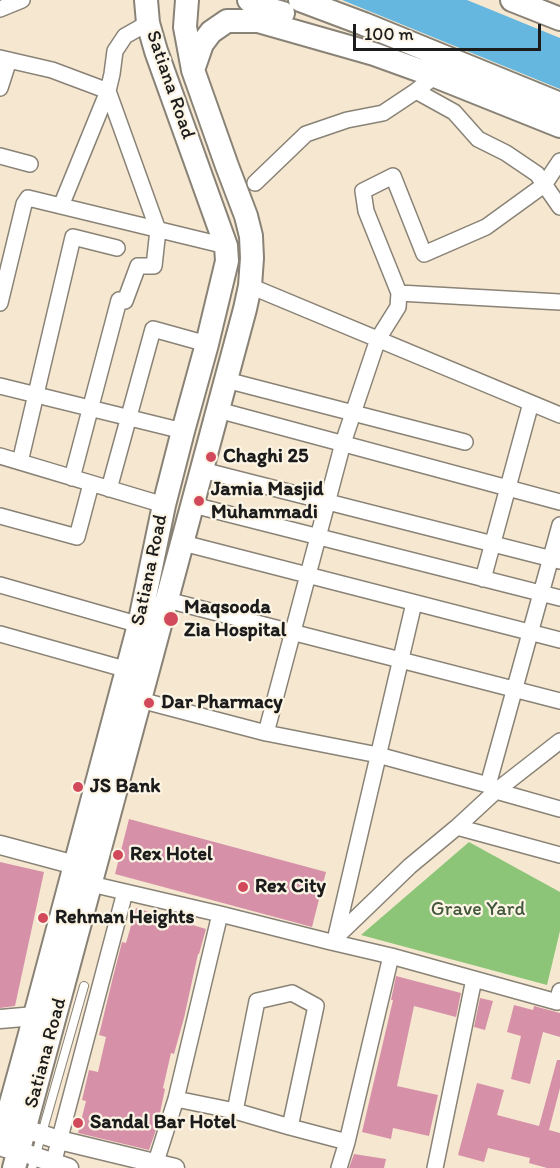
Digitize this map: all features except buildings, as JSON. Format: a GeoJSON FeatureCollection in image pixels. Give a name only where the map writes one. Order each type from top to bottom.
{"type":"FeatureCollection","features":[{"type":"Feature","properties":{"kind":"main road","name":"Satiana Road"},"geometry":{"type":"LineString","coordinates":[[23,1146],[250,286],[251,236],[246,216],[244,182],[193,70],[185,27],[187,0]]}},
{"type":"Feature","properties":{"kind":"main road"},"geometry":{"type":"LineString","coordinates":[[249,0],[254,4],[298,19],[374,54]]}},
{"type":"Feature","properties":{"kind":"main road"},"geometry":{"type":"LineString","coordinates":[[300,0],[560,104]]}},
{"type":"Feature","properties":{"kind":"main road"},"geometry":{"type":"LineString","coordinates":[[512,0],[560,19]]}},
{"type":"Feature","properties":{"kind":"main road","name":"Satiana Road"},"geometry":{"type":"LineString","coordinates":[[23,1146],[35,1016],[128,670],[164,505],[227,261],[226,246],[160,60],[146,7]]}},
{"type":"Feature","properties":{"kind":"main road"},"geometry":{"type":"LineString","coordinates":[[193,70],[202,44],[211,32],[227,21],[258,21],[374,54],[560,126]]}},
{"type":"Feature","properties":{"kind":"main road"},"geometry":{"type":"LineString","coordinates":[[207,191],[244,182]]}},
{"type":"Feature","properties":{"kind":"street"},"geometry":{"type":"LineString","coordinates":[[0,9],[22,0]]}},
{"type":"Feature","properties":{"kind":"street"},"geometry":{"type":"LineString","coordinates":[[61,206],[108,91],[115,51],[146,7]]}},
{"type":"Feature","properties":{"kind":"street"},"geometry":{"type":"LineString","coordinates":[[0,88],[4,59],[52,70],[108,91],[158,231],[154,266],[138,266],[125,301],[119,300],[72,478]]}},
{"type":"Feature","properties":{"kind":"street"},"geometry":{"type":"LineString","coordinates":[[244,182],[306,134],[347,120],[383,113],[435,76]]}},
{"type":"Feature","properties":{"kind":"street"},"geometry":{"type":"LineString","coordinates":[[416,91],[454,112],[478,139],[506,153],[537,174],[560,207]]}},
{"type":"Feature","properties":{"kind":"street"},"geometry":{"type":"LineString","coordinates":[[0,156],[30,164]]}},
{"type":"Feature","properties":{"kind":"street"},"geometry":{"type":"LineString","coordinates":[[266,733],[343,443],[378,339],[398,307],[399,293],[366,211],[363,191],[393,176],[424,254],[486,227],[544,185],[560,161]]}},
{"type":"Feature","properties":{"kind":"street"},"geometry":{"type":"LineString","coordinates":[[0,303],[7,246],[28,198],[226,246]]}},
{"type":"Feature","properties":{"kind":"street"},"geometry":{"type":"LineString","coordinates":[[20,462],[73,237],[117,248]]}},
{"type":"Feature","properties":{"kind":"street"},"geometry":{"type":"LineString","coordinates":[[250,286],[560,415]]}},
{"type":"Feature","properties":{"kind":"street"},"geometry":{"type":"LineString","coordinates":[[399,293],[560,302]]}},
{"type":"Feature","properties":{"kind":"street"},"geometry":{"type":"LineString","coordinates":[[109,489],[153,329],[207,344]]}},
{"type":"Feature","properties":{"kind":"street"},"geometry":{"type":"LineString","coordinates":[[226,381],[465,442]]}},
{"type":"Feature","properties":{"kind":"street"},"geometry":{"type":"LineString","coordinates":[[0,386],[183,431]]}},
{"type":"Feature","properties":{"kind":"street"},"geometry":{"type":"LineString","coordinates":[[483,579],[531,403]]}},
{"type":"Feature","properties":{"kind":"street"},"geometry":{"type":"LineString","coordinates":[[218,410],[560,502]]}},
{"type":"Feature","properties":{"kind":"street"},"geometry":{"type":"LineString","coordinates":[[0,456],[164,505]]}},
{"type":"Feature","properties":{"kind":"street"},"geometry":{"type":"LineString","coordinates":[[202,470],[555,560]]}},
{"type":"Feature","properties":{"kind":"street"},"geometry":{"type":"LineString","coordinates":[[0,516],[77,537],[92,484]]}},
{"type":"Feature","properties":{"kind":"street"},"geometry":{"type":"LineString","coordinates":[[193,505],[560,598]]}},
{"type":"Feature","properties":{"kind":"street"},"geometry":{"type":"LineString","coordinates":[[492,788],[530,633],[541,594],[555,560],[560,525]]}},
{"type":"Feature","properties":{"kind":"street"},"geometry":{"type":"LineString","coordinates":[[183,543],[560,640]]}},
{"type":"Feature","properties":{"kind":"street"},"geometry":{"type":"LineString","coordinates":[[0,585],[139,625]]}},
{"type":"Feature","properties":{"kind":"street"},"geometry":{"type":"LineString","coordinates":[[167,600],[560,700]]}},
{"type":"Feature","properties":{"kind":"street"},"geometry":{"type":"LineString","coordinates":[[334,939],[414,603]]}},
{"type":"Feature","properties":{"kind":"street"},"geometry":{"type":"LineString","coordinates":[[0,634],[128,670]]}},
{"type":"Feature","properties":{"kind":"street"},"geometry":{"type":"LineString","coordinates":[[140,700],[266,733],[378,755],[560,809]]}},
{"type":"Feature","properties":{"kind":"street"},"geometry":{"type":"LineString","coordinates":[[334,939],[410,866],[456,827],[492,788],[553,754],[560,741]]}},
{"type":"Feature","properties":{"kind":"street"},"geometry":{"type":"LineString","coordinates":[[456,827],[560,855]]}},
{"type":"Feature","properties":{"kind":"street"},"geometry":{"type":"LineString","coordinates":[[0,845],[75,865]]}},
{"type":"Feature","properties":{"kind":"street"},"geometry":{"type":"LineString","coordinates":[[91,884],[334,939],[474,979],[559,998]]}},
{"type":"Feature","properties":{"kind":"street"},"geometry":{"type":"LineString","coordinates":[[23,1146],[125,892]]}},
{"type":"Feature","properties":{"kind":"street"},"geometry":{"type":"LineString","coordinates":[[155,1166],[176,1099],[220,914]]}},
{"type":"Feature","properties":{"kind":"street"},"geometry":{"type":"LineString","coordinates":[[339,1168],[391,956]]}},
{"type":"Feature","properties":{"kind":"street"},"geometry":{"type":"LineString","coordinates":[[435,1168],[474,979]]}},
{"type":"Feature","properties":{"kind":"street"},"geometry":{"type":"LineString","coordinates":[[235,1111],[256,1001],[292,993],[316,1006],[290,1127]]}},
{"type":"Feature","properties":{"kind":"street"},"geometry":{"type":"LineString","coordinates":[[0,1019],[35,1016]]}},
{"type":"Feature","properties":{"kind":"street"},"geometry":{"type":"LineString","coordinates":[[176,1099],[235,1111],[346,1142]]}},
{"type":"Feature","properties":{"kind":"street"},"geometry":{"type":"LineString","coordinates":[[23,1146],[176,1168]]}},
{"type":"Feature","properties":{"kind":"street"},"geometry":{"type":"LineString","coordinates":[[23,1146],[58,1167]]}},
{"type":"Feature","properties":{"kind":"lane"},"geometry":{"type":"LineString","coordinates":[[23,1146],[84,986]]}},
{"type":"Feature","properties":{"kind":"green space","name":"Grave Yard"},"geometry":{"type":"Polygon","coordinates":[[[469,842],[560,892],[560,931],[547,985],[361,935],[469,842]]]}},
{"type":"Feature","properties":{"kind":"water"},"geometry":{"type":"Polygon","coordinates":[[[342,0],[467,0],[560,38],[560,89],[342,0]]]}},
{"type":"Feature","properties":{"kind":"place","name":"Chaghi 25"},"geometry":{"type":"Point","coordinates":[211,457]}},
{"type":"Feature","properties":{"kind":"place","name":"Jamia Masjid Muhammadi"},"geometry":{"type":"Point","coordinates":[199,501]}},
{"type":"Feature","properties":{"kind":"place","name":"Maqsooda Zia Hospital"},"geometry":{"type":"Point","coordinates":[171,619]}},
{"type":"Feature","properties":{"kind":"place","name":"Dar Pharmacy"},"geometry":{"type":"Point","coordinates":[149,703]}},
{"type":"Feature","properties":{"kind":"place","name":"JS Bank"},"geometry":{"type":"Point","coordinates":[78,787]}},
{"type":"Feature","properties":{"kind":"place","name":"Rex Hotel"},"geometry":{"type":"Point","coordinates":[118,855]}},
{"type":"Feature","properties":{"kind":"place","name":"Rex City"},"geometry":{"type":"Point","coordinates":[243,887]}},
{"type":"Feature","properties":{"kind":"place","name":"Rehman Heights"},"geometry":{"type":"Point","coordinates":[43,918]}},
{"type":"Feature","properties":{"kind":"place","name":"Sandal Bar Hotel"},"geometry":{"type":"Point","coordinates":[78,1123]}}]}
